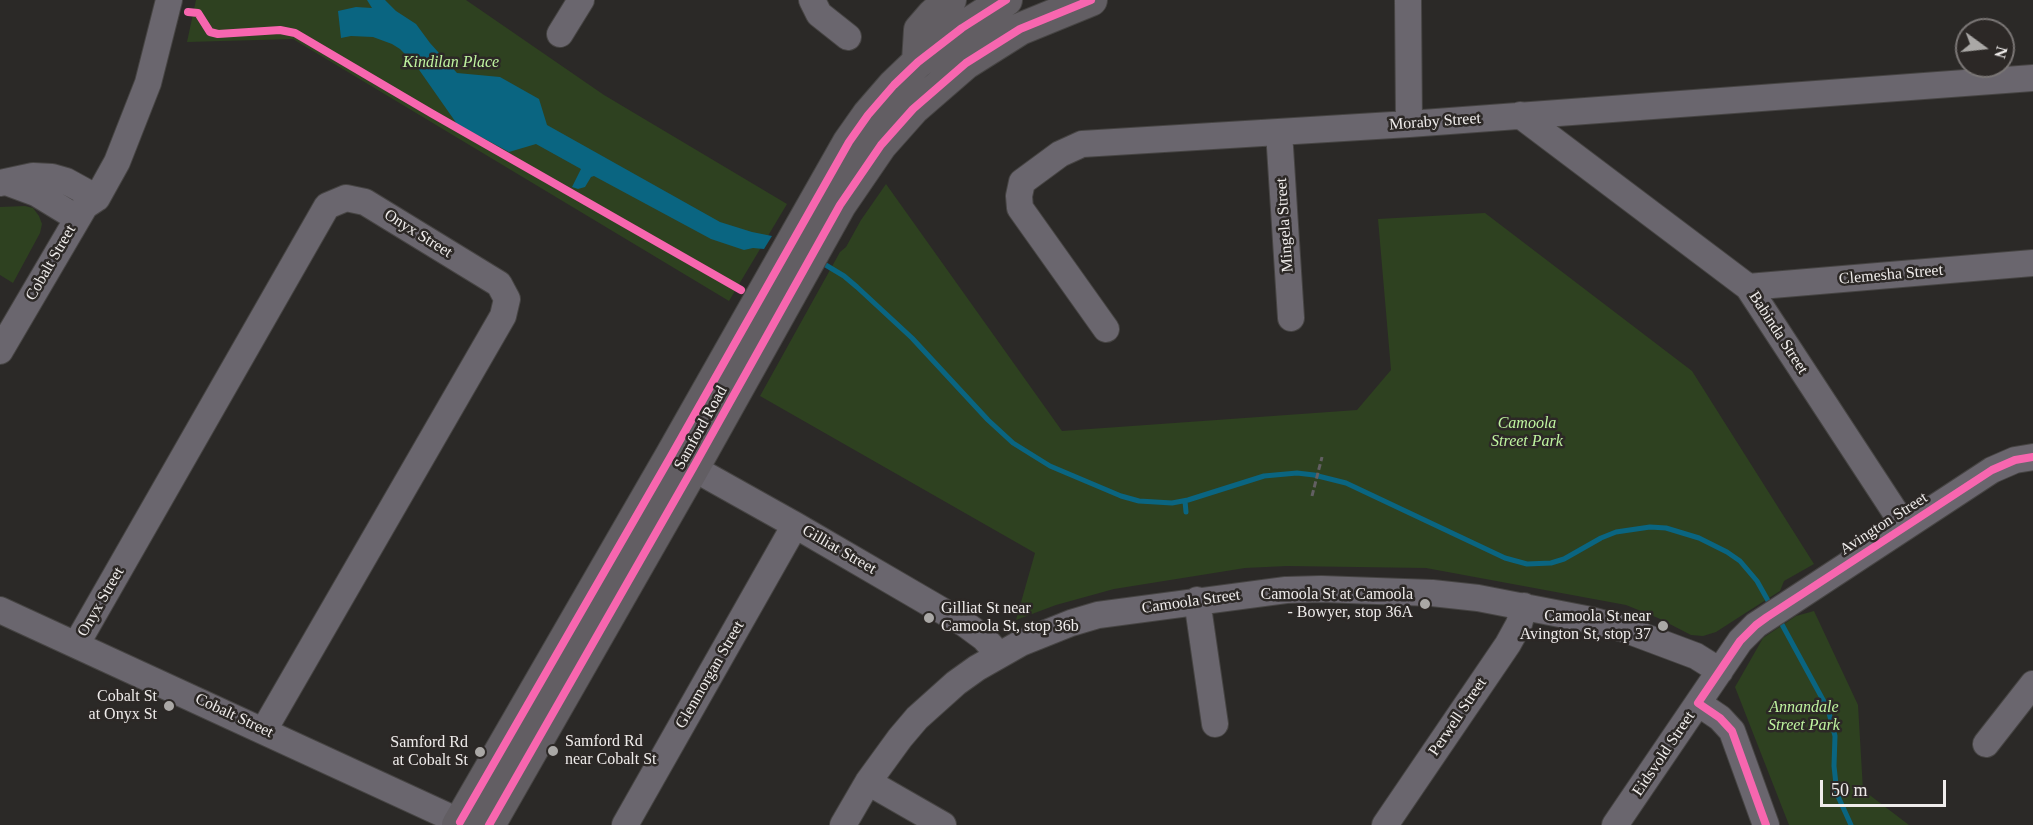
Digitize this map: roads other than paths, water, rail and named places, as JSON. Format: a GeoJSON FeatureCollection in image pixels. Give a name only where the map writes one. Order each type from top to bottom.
{"type":"FeatureCollection","features":[{"type":"Feature","properties":{"kind":"main road"},"geometry":{"type":"LineString","coordinates":[[918,62],[920,30],[950,0]]}},
{"type":"Feature","properties":{"kind":"main road"},"geometry":{"type":"LineString","coordinates":[[1008,0],[1032,16]]}},
{"type":"Feature","properties":{"kind":"main road","name":"Samford Road"},"geometry":{"type":"LineString","coordinates":[[468,824],[682,462],[786,277],[809,235],[849,142],[874,108],[918,62],[955,33],[1008,0]]}},
{"type":"Feature","properties":{"kind":"main road","name":"Samford Road"},"geometry":{"type":"LineString","coordinates":[[809,235],[840,205],[881,145],[913,109],[966,63],[1032,16],[1091,0]]}},
{"type":"Feature","properties":{"kind":"street","name":"Cobalt Street"},"geometry":{"type":"LineString","coordinates":[[0,351],[86,203],[106,153],[134,116],[148,83],[170,0]]}},
{"type":"Feature","properties":{"kind":"street"},"geometry":{"type":"LineString","coordinates":[[560,34],[581,0]]}},
{"type":"Feature","properties":{"kind":"street"},"geometry":{"type":"LineString","coordinates":[[812,0],[819,14],[848,37]]}},
{"type":"Feature","properties":{"kind":"street"},"geometry":{"type":"LineString","coordinates":[[1408,0],[1409,124]]}},
{"type":"Feature","properties":{"kind":"street","name":"Moraby Street"},"geometry":{"type":"LineString","coordinates":[[1106,329],[1020,208],[1019,196],[1022,182],[1060,154],[1082,144],[1409,124],[2033,78]]}},
{"type":"Feature","properties":{"kind":"street","name":"Babinda Street"},"geometry":{"type":"LineString","coordinates":[[1520,115],[1748,287],[1905,527]]}},
{"type":"Feature","properties":{"kind":"street","name":"Mingela Street"},"geometry":{"type":"LineString","coordinates":[[1279,132],[1291,318]]}},
{"type":"Feature","properties":{"kind":"street"},"geometry":{"type":"LineString","coordinates":[[5,183],[33,176],[66,181],[86,203]]}},
{"type":"Feature","properties":{"kind":"street","name":"Onyx Street"},"geometry":{"type":"LineString","coordinates":[[76,645],[327,206],[346,198],[365,202],[499,284],[507,299],[503,316],[264,730]]}},
{"type":"Feature","properties":{"kind":"street","name":"Clemesha Street"},"geometry":{"type":"LineString","coordinates":[[1748,287],[2033,263]]}},
{"type":"Feature","properties":{"kind":"street","name":"Avington Street"},"geometry":{"type":"LineString","coordinates":[[1756,625],[1992,470],[2015,460],[2033,457]]}},
{"type":"Feature","properties":{"kind":"street","name":"Gilliat Street"},"geometry":{"type":"LineString","coordinates":[[682,462],[975,630],[998,654]]}},
{"type":"Feature","properties":{"kind":"street","name":"Glenmorgan Street"},"geometry":{"type":"LineString","coordinates":[[625,825],[795,525]]}},
{"type":"Feature","properties":{"kind":"street","name":"Camoola Street"},"geometry":{"type":"LineString","coordinates":[[843,825],[868,782],[894,745],[917,718],[956,682],[998,654],[1046,632],[1098,615],[1197,600],[1286,590],[1432,592],[1524,606],[1580,617],[1624,629],[1696,656],[1720,671]]}},
{"type":"Feature","properties":{"kind":"street"},"geometry":{"type":"LineString","coordinates":[[1197,600],[1215,724]]}},
{"type":"Feature","properties":{"kind":"street","name":"Perwell Street"},"geometry":{"type":"LineString","coordinates":[[1385,825],[1508,644],[1519,624],[1524,606]]}},
{"type":"Feature","properties":{"kind":"street","name":"Cobalt Street"},"geometry":{"type":"LineString","coordinates":[[0,610],[468,824]]}},
{"type":"Feature","properties":{"kind":"street","name":"Eidsvold Street"},"geometry":{"type":"LineString","coordinates":[[1615,825],[1740,641],[1756,625]]}},
{"type":"Feature","properties":{"kind":"street"},"geometry":{"type":"LineString","coordinates":[[1986,744],[2033,684]]}},
{"type":"Feature","properties":{"kind":"street"},"geometry":{"type":"LineString","coordinates":[[1698,703],[1720,718],[1732,731],[1767,825]]}},
{"type":"Feature","properties":{"kind":"street"},"geometry":{"type":"LineString","coordinates":[[868,782],[943,825]]}},
{"type":"Feature","properties":{"kind":"water"},"geometry":{"type":"Polygon","coordinates":[[[367,0],[385,0],[396,11],[416,24],[457,73],[500,77],[539,99],[547,125],[720,222],[772,236],[764,249],[744,250],[711,239],[594,176],[585,187],[578,189],[572,187],[581,169],[536,144],[509,152],[457,124],[415,64],[400,49],[373,37],[341,38],[338,11],[356,7],[372,8],[367,0]]]}},
{"type":"Feature","properties":{"kind":"waterway"},"geometry":{"type":"LineString","coordinates":[[819,261],[844,276],[912,338],[988,420],[1013,443],[1050,466],[1121,496],[1139,501],[1172,503],[1264,476],[1297,473],[1314,475],[1346,483],[1505,558],[1527,564],[1551,563],[1564,559],[1616,532],[1650,527],[1666,528],[1699,538],[1740,561],[1757,581],[1771,606]]}},
{"type":"Feature","properties":{"kind":"waterway"},"geometry":{"type":"LineString","coordinates":[[1185,501],[1186,512]]}},
{"type":"Feature","properties":{"kind":"waterway"},"geometry":{"type":"LineString","coordinates":[[1779,619],[1828,709],[1835,736],[1834,766],[1837,794],[1851,825]]}},
{"type":"Feature","properties":{"kind":"place","name":"Camoola St at Camoola - Bowyer, stop 36A"},"geometry":{"type":"Point","coordinates":[1425,604]}},
{"type":"Feature","properties":{"kind":"place","name":"Gilliat St near Camoola St, stop 36b"},"geometry":{"type":"Point","coordinates":[929,618]}},
{"type":"Feature","properties":{"kind":"place","name":"Camoola St near Avington St, stop 37"},"geometry":{"type":"Point","coordinates":[1663,626]}},
{"type":"Feature","properties":{"kind":"place","name":"Cobalt St at Onyx St"},"geometry":{"type":"Point","coordinates":[169,706]}},
{"type":"Feature","properties":{"kind":"place","name":"Samford Rd near Cobalt St"},"geometry":{"type":"Point","coordinates":[553,751]}},
{"type":"Feature","properties":{"kind":"place","name":"Samford Rd at Cobalt St"},"geometry":{"type":"Point","coordinates":[480,752]}},
{"type":"Feature","properties":{"kind":"park label","name":"Kindilan Place"},"geometry":{"type":"Point","coordinates":[451,63]}},
{"type":"Feature","properties":{"kind":"park label","name":"Camoola Street Park"},"geometry":{"type":"Point","coordinates":[1527,433]}},
{"type":"Feature","properties":{"kind":"park label","name":"Annandale Street Park"},"geometry":{"type":"Point","coordinates":[1804,717]}}]}
